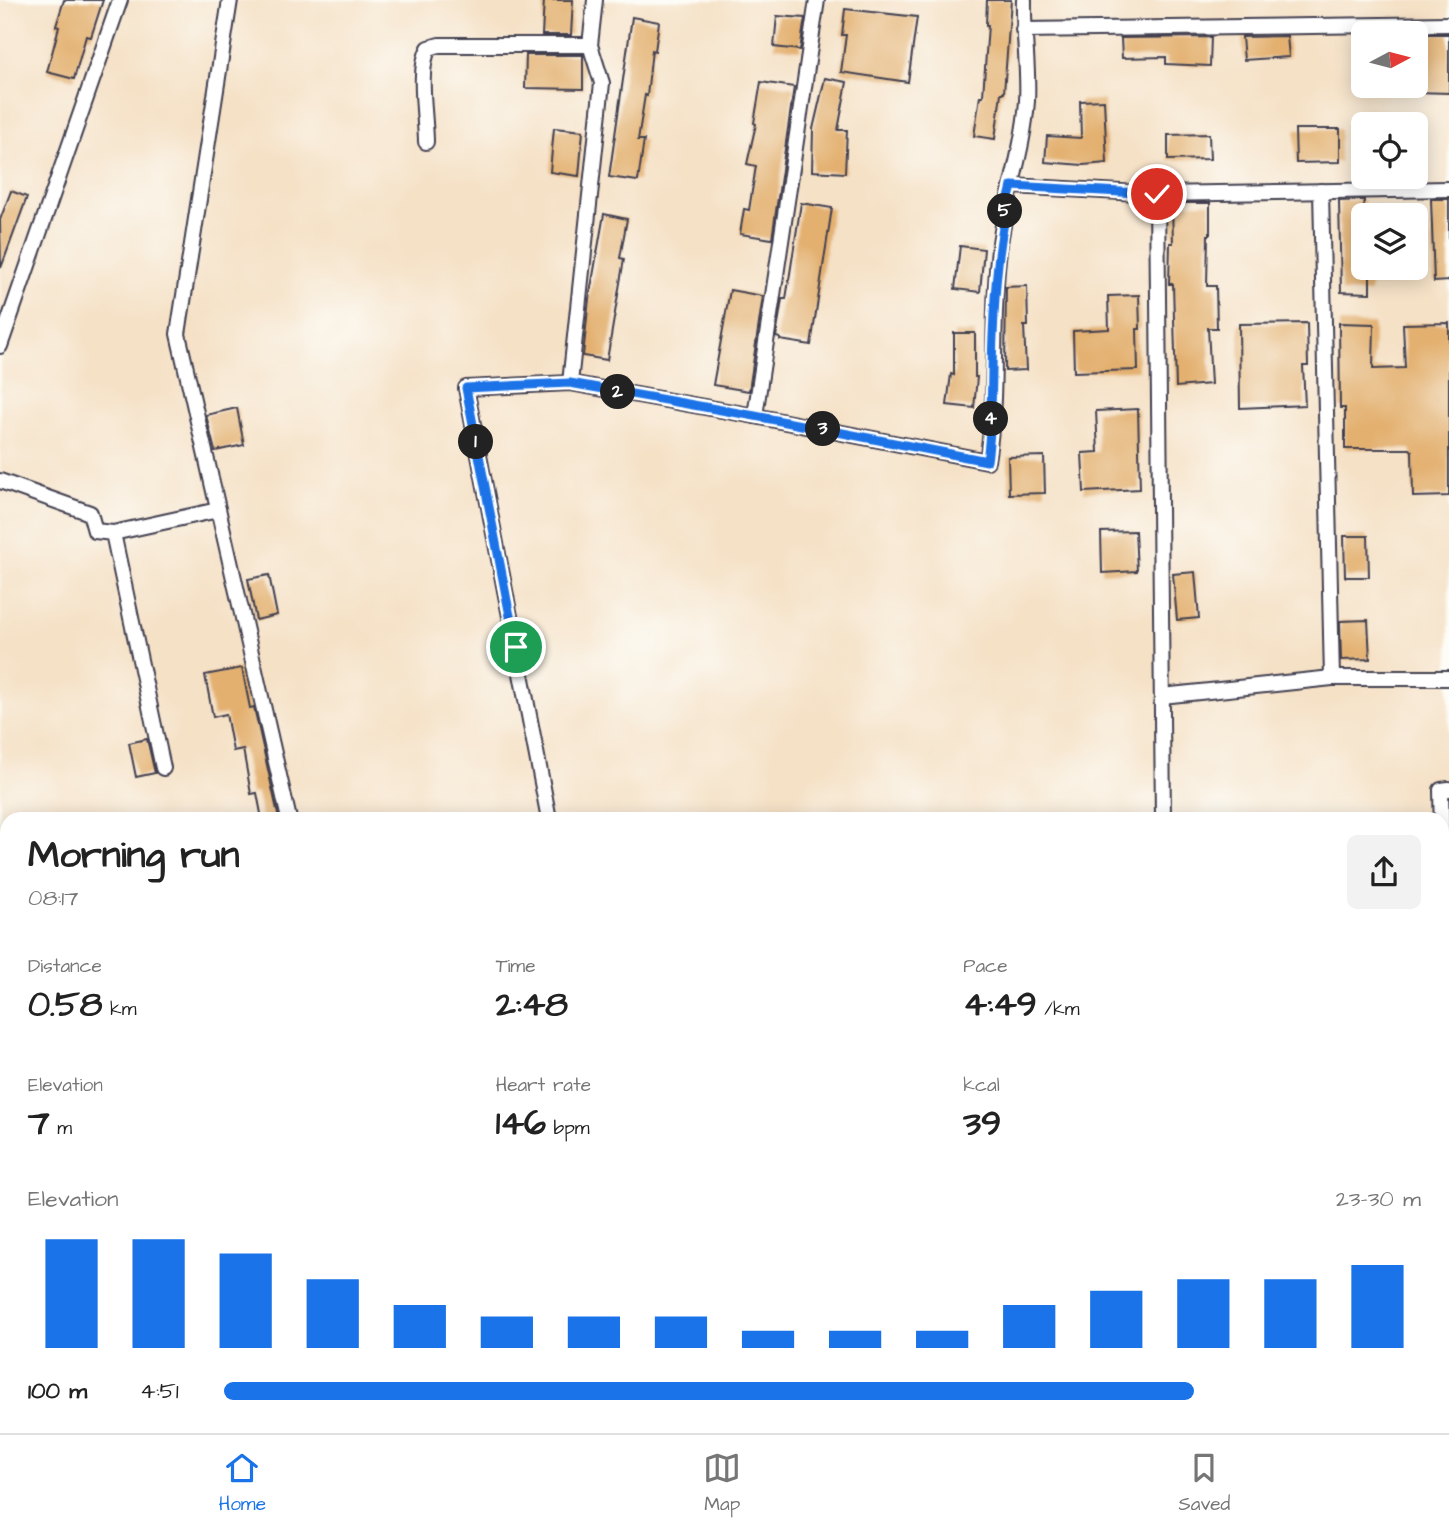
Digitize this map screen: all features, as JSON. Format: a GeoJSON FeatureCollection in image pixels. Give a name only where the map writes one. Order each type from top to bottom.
{"type":"FeatureCollection","features":[{"type":"Feature","properties":{"kind":"street"},"geometry":{"type":"LineString","coordinates":[[0,346],[120,0]]}},
{"type":"Feature","properties":{"kind":"street"},"geometry":{"type":"LineString","coordinates":[[230,0],[178,334],[287,812]]}},
{"type":"Feature","properties":{"kind":"street"},"geometry":{"type":"LineString","coordinates":[[570,383],[602,83],[590,45],[595,0]]}},
{"type":"Feature","properties":{"kind":"street"},"geometry":{"type":"LineString","coordinates":[[755,416],[817,0]]}},
{"type":"Feature","properties":{"kind":"street"},"geometry":{"type":"LineString","coordinates":[[548,812],[466,388],[570,383],[987,461],[991,434],[998,259],[1003,216],[1012,186],[1027,100],[1024,0]]}},
{"type":"Feature","properties":{"kind":"street"},"geometry":{"type":"LineString","coordinates":[[1023,30],[1449,24]]}},
{"type":"Feature","properties":{"kind":"street"},"geometry":{"type":"LineString","coordinates":[[426,142],[424,55],[429,48],[590,45]]}},
{"type":"Feature","properties":{"kind":"street"},"geometry":{"type":"LineString","coordinates":[[1012,186],[1157,194],[1449,189]]}},
{"type":"Feature","properties":{"kind":"street"},"geometry":{"type":"LineString","coordinates":[[1321,191],[1332,678]]}},
{"type":"Feature","properties":{"kind":"street"},"geometry":{"type":"LineString","coordinates":[[1157,194],[1163,812]]}},
{"type":"Feature","properties":{"kind":"street"},"geometry":{"type":"LineString","coordinates":[[0,481],[90,513],[94,531],[113,533],[218,510]]}},
{"type":"Feature","properties":{"kind":"street"},"geometry":{"type":"LineString","coordinates":[[113,533],[163,768]]}},
{"type":"Feature","properties":{"kind":"street"},"geometry":{"type":"LineString","coordinates":[[1162,696],[1332,678],[1449,678]]}},
{"type":"Feature","properties":{"kind":"street"},"geometry":{"type":"LineString","coordinates":[[1441,812],[1441,790],[1449,789]]}},
{"type":"Feature","properties":{"kind":"building"},"geometry":{"type":"Polygon","coordinates":[[[64,0],[103,0],[91,37],[86,36],[74,79],[47,72],[64,0]]]}},
{"type":"Feature","properties":{"kind":"building"},"geometry":{"type":"Polygon","coordinates":[[[544,0],[573,0],[571,35],[542,35],[544,0]]]}},
{"type":"Feature","properties":{"kind":"building"},"geometry":{"type":"Polygon","coordinates":[[[987,0],[1011,0],[1004,93],[1001,93],[995,139],[974,136],[980,96],[983,96],[987,0]]]}},
{"type":"Feature","properties":{"kind":"building"},"geometry":{"type":"Polygon","coordinates":[[[845,9],[917,17],[908,82],[841,72],[846,35],[842,35],[845,9]]]}},
{"type":"Feature","properties":{"kind":"building"},"geometry":{"type":"Polygon","coordinates":[[[777,16],[805,18],[800,50],[774,47],[777,16]]]}},
{"type":"Feature","properties":{"kind":"building"},"geometry":{"type":"Polygon","coordinates":[[[632,17],[659,22],[638,140],[644,140],[638,181],[609,177],[632,17]]]}},
{"type":"Feature","properties":{"kind":"building"},"geometry":{"type":"Polygon","coordinates":[[[1428,34],[1449,34],[1449,93],[1428,92],[1428,34]]]}},
{"type":"Feature","properties":{"kind":"building"},"geometry":{"type":"Polygon","coordinates":[[[1287,36],[1289,57],[1244,60],[1242,37],[1287,36]]]}},
{"type":"Feature","properties":{"kind":"building"},"geometry":{"type":"Polygon","coordinates":[[[1211,37],[1210,66],[1166,64],[1166,57],[1122,58],[1121,38],[1211,37]]]}},
{"type":"Feature","properties":{"kind":"building"},"geometry":{"type":"Polygon","coordinates":[[[526,55],[583,55],[583,89],[525,88],[526,55]]]}},
{"type":"Feature","properties":{"kind":"building"},"geometry":{"type":"Polygon","coordinates":[[[825,78],[847,82],[838,130],[847,130],[845,173],[812,171],[813,129],[825,78]]]}},
{"type":"Feature","properties":{"kind":"building"},"geometry":{"type":"Polygon","coordinates":[[[761,82],[794,87],[772,239],[740,234],[744,209],[749,210],[756,166],[747,164],[756,124],[754,123],[761,82]]]}},
{"type":"Feature","properties":{"kind":"building"},"geometry":{"type":"Polygon","coordinates":[[[1104,100],[1107,163],[1083,165],[1045,162],[1047,136],[1081,138],[1080,101],[1104,100]]]}},
{"type":"Feature","properties":{"kind":"building"},"geometry":{"type":"Polygon","coordinates":[[[554,128],[583,131],[579,176],[550,172],[554,128]]]}},
{"type":"Feature","properties":{"kind":"building"},"geometry":{"type":"Polygon","coordinates":[[[1295,129],[1340,129],[1340,162],[1296,163],[1295,129]]]}},
{"type":"Feature","properties":{"kind":"building"},"geometry":{"type":"Polygon","coordinates":[[[1209,134],[1210,159],[1168,160],[1168,135],[1209,134]]]}},
{"type":"Feature","properties":{"kind":"building"},"geometry":{"type":"Polygon","coordinates":[[[11,191],[27,197],[1,268],[0,220],[11,191]]]}},
{"type":"Feature","properties":{"kind":"building"},"geometry":{"type":"Polygon","coordinates":[[[1431,199],[1449,199],[1449,281],[1434,282],[1431,199]]]}},
{"type":"Feature","properties":{"kind":"building"},"geometry":{"type":"Polygon","coordinates":[[[1364,200],[1364,203],[1351,203],[1351,280],[1370,280],[1370,293],[1341,292],[1339,201],[1364,200]]]}},
{"type":"Feature","properties":{"kind":"building"},"geometry":{"type":"Polygon","coordinates":[[[801,203],[832,208],[811,345],[776,337],[782,299],[786,299],[801,203]]]}},
{"type":"Feature","properties":{"kind":"building"},"geometry":{"type":"Polygon","coordinates":[[[1172,203],[1210,203],[1207,286],[1216,286],[1217,328],[1208,328],[1211,384],[1176,387],[1173,284],[1169,284],[1170,243],[1173,243],[1172,203]]]}},
{"type":"Feature","properties":{"kind":"building"},"geometry":{"type":"Polygon","coordinates":[[[604,214],[627,219],[620,258],[624,259],[607,360],[583,356],[589,299],[604,214]]]}},
{"type":"Feature","properties":{"kind":"building"},"geometry":{"type":"Polygon","coordinates":[[[960,246],[984,249],[980,292],[955,289],[960,246]]]}},
{"type":"Feature","properties":{"kind":"building"},"geometry":{"type":"Polygon","coordinates":[[[1027,286],[1028,326],[1024,326],[1026,370],[1005,371],[1006,287],[1027,286]]]}},
{"type":"Feature","properties":{"kind":"building"},"geometry":{"type":"Polygon","coordinates":[[[730,290],[763,296],[749,391],[713,385],[730,290]]]}},
{"type":"Feature","properties":{"kind":"building"},"geometry":{"type":"Polygon","coordinates":[[[1139,295],[1138,370],[1074,372],[1073,331],[1109,329],[1108,296],[1139,295]]]}},
{"type":"Feature","properties":{"kind":"building"},"geometry":{"type":"Polygon","coordinates":[[[1307,323],[1308,366],[1303,366],[1305,405],[1240,408],[1239,324],[1307,323]]]}},
{"type":"Feature","properties":{"kind":"building"},"geometry":{"type":"Polygon","coordinates":[[[1339,323],[1374,324],[1373,369],[1405,368],[1403,324],[1449,323],[1449,496],[1413,497],[1410,449],[1345,449],[1345,408],[1340,408],[1339,323]]]}},
{"type":"Feature","properties":{"kind":"building"},"geometry":{"type":"Polygon","coordinates":[[[954,333],[975,333],[977,377],[974,408],[947,405],[951,374],[954,375],[954,333]]]}},
{"type":"Feature","properties":{"kind":"building"},"geometry":{"type":"Polygon","coordinates":[[[237,408],[244,445],[215,451],[206,415],[237,408]]]}},
{"type":"Feature","properties":{"kind":"building"},"geometry":{"type":"Polygon","coordinates":[[[1138,409],[1140,489],[1084,492],[1082,453],[1098,452],[1096,411],[1138,409]]]}},
{"type":"Feature","properties":{"kind":"building"},"geometry":{"type":"Polygon","coordinates":[[[1044,456],[1045,493],[1009,494],[1008,457],[1044,456]]]}},
{"type":"Feature","properties":{"kind":"building"},"geometry":{"type":"Polygon","coordinates":[[[1135,531],[1137,571],[1102,573],[1101,532],[1135,531]]]}},
{"type":"Feature","properties":{"kind":"building"},"geometry":{"type":"Polygon","coordinates":[[[1344,536],[1368,536],[1369,577],[1345,577],[1344,536]]]}},
{"type":"Feature","properties":{"kind":"building"},"geometry":{"type":"Polygon","coordinates":[[[1195,572],[1199,618],[1177,620],[1173,574],[1195,572]]]}},
{"type":"Feature","properties":{"kind":"building"},"geometry":{"type":"Polygon","coordinates":[[[269,575],[277,615],[256,620],[248,579],[269,575]]]}},
{"type":"Feature","properties":{"kind":"building"},"geometry":{"type":"Polygon","coordinates":[[[1368,620],[1370,659],[1341,660],[1340,621],[1368,620]]]}},
{"type":"Feature","properties":{"kind":"building"},"geometry":{"type":"Polygon","coordinates":[[[242,668],[250,708],[254,707],[277,812],[261,812],[257,793],[251,794],[243,749],[233,751],[226,714],[213,717],[205,675],[242,668]]]}},
{"type":"Feature","properties":{"kind":"building"},"geometry":{"type":"Polygon","coordinates":[[[147,739],[155,773],[136,777],[129,743],[147,739]]]}},
{"type":"Feature","properties":{"kind":"route"},"geometry":{"type":"LineString","coordinates":[[516,647],[466,388],[570,383],[987,461],[991,434],[998,259],[1003,216],[1012,186],[1157,194]]}}]}
